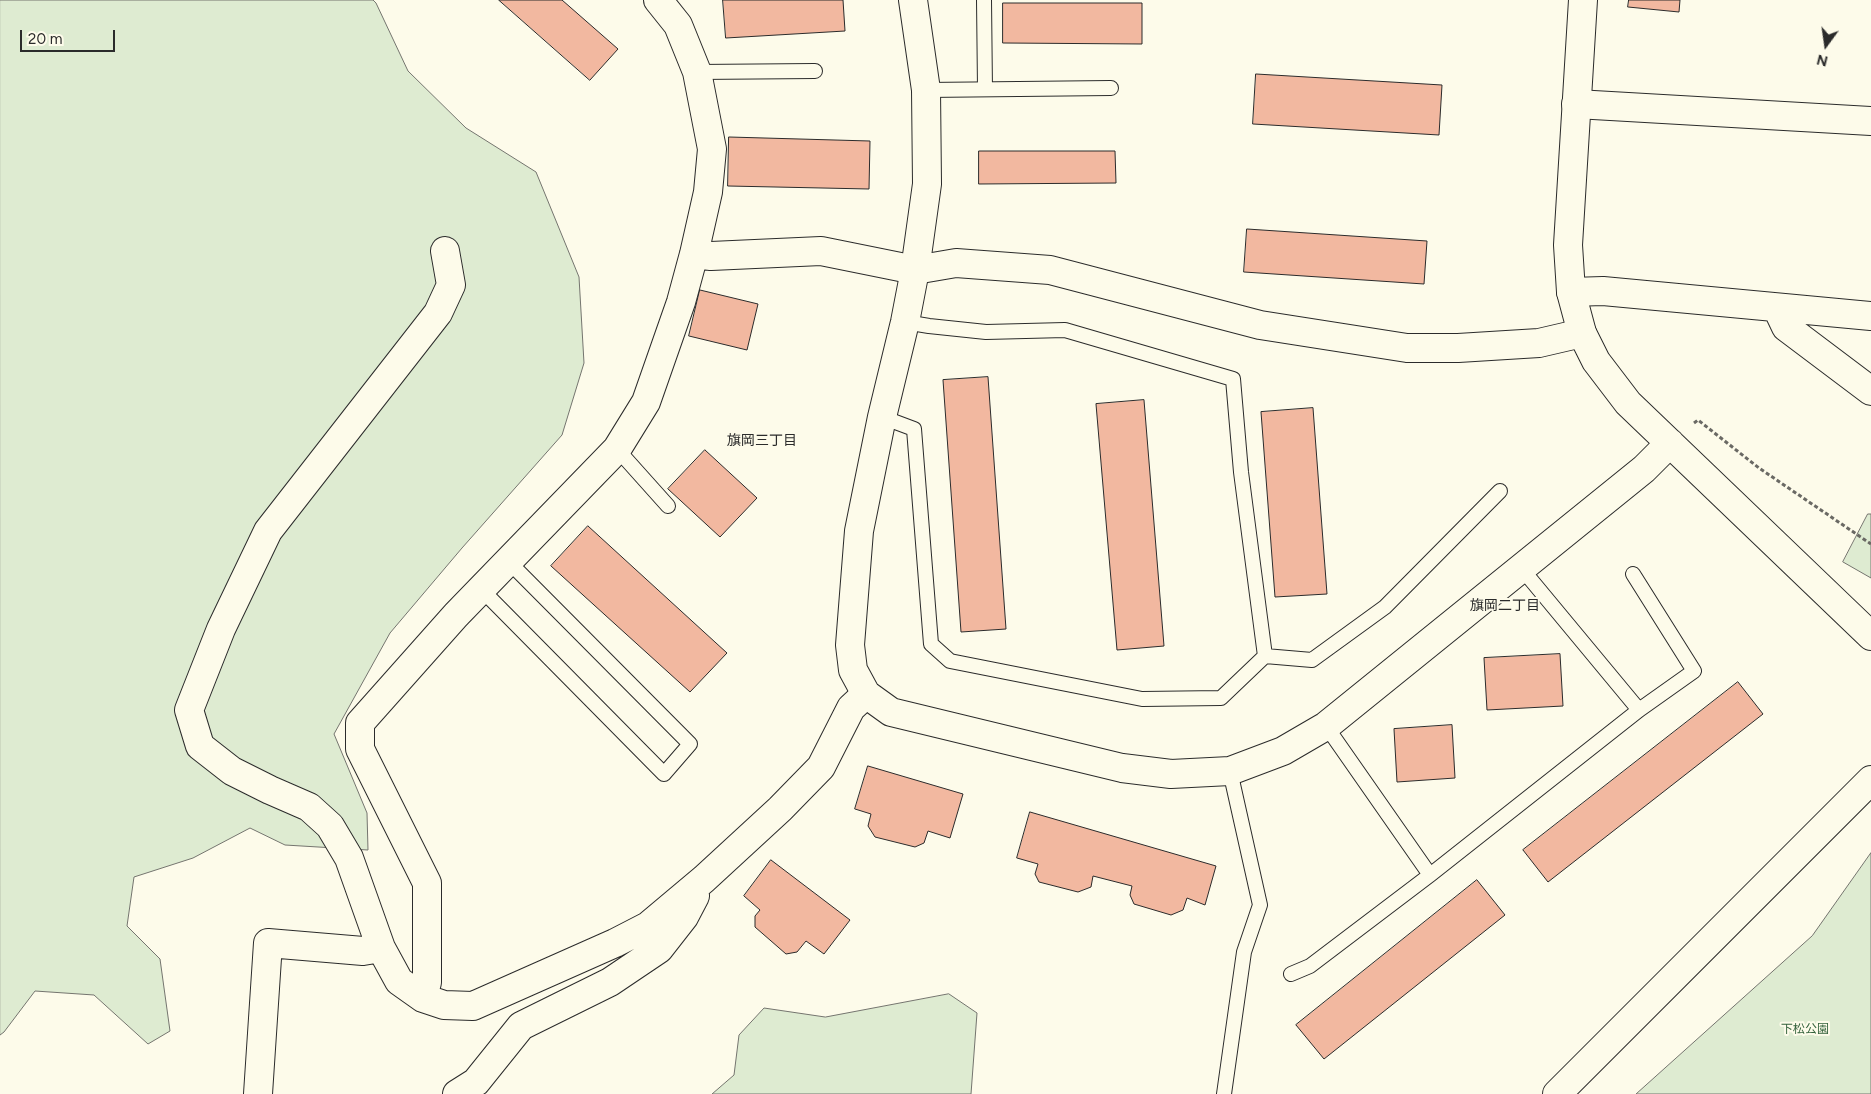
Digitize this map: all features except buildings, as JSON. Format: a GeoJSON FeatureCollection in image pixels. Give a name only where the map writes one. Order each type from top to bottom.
{"type":"FeatureCollection","features":[{"type":"Feature","properties":{"kind":"street"},"geometry":{"type":"LineString","coordinates":[[423,998],[427,982],[427,883],[360,749],[360,723],[481,589],[562,508],[617,449],[646,402],[681,302],[694,254],[708,192],[712,149],[697,72],[678,25],[658,0]]}},
{"type":"Feature","properties":{"kind":"street"},"geometry":{"type":"LineString","coordinates":[[913,0],[926,90],[928,184],[905,322],[882,417],[859,531],[850,644],[853,670],[866,694],[891,712],[1122,768],[1171,774],[1230,771],[1283,751],[1326,726],[1644,469],[1670,443]]}},
{"type":"Feature","properties":{"kind":"street"},"geometry":{"type":"LineString","coordinates":[[1583,0],[1568,245],[1571,292],[1582,333],[1596,361],[1628,403],[1871,636]]}},
{"type":"Feature","properties":{"kind":"street"},"geometry":{"type":"LineString","coordinates":[[1576,104],[1871,121]]}},
{"type":"Feature","properties":{"kind":"street"},"geometry":{"type":"LineString","coordinates":[[445,250],[451,286],[438,313],[268,531],[221,629],[189,710],[200,746],[232,771],[308,807],[330,826],[348,858],[381,948],[399,981],[423,998],[444,1005],[473,1006],[615,943],[648,926],[704,879],[780,809],[821,768],[851,708],[866,694]]}},
{"type":"Feature","properties":{"kind":"street"},"geometry":{"type":"LineString","coordinates":[[694,254],[711,256],[821,251],[915,270],[956,264],[1050,270],[1260,325],[1407,348],[1458,348],[1539,343],[1582,333]]}},
{"type":"Feature","properties":{"kind":"street"},"geometry":{"type":"LineString","coordinates":[[1571,292],[1602,291],[1871,316]]}},
{"type":"Feature","properties":{"kind":"street"},"geometry":{"type":"LineString","coordinates":[[1777,308],[1786,328],[1871,391]]}},
{"type":"Feature","properties":{"kind":"street"},"geometry":{"type":"LineString","coordinates":[[1557,1094],[1871,780]]}},
{"type":"Feature","properties":{"kind":"street"},"geometry":{"type":"LineString","coordinates":[[457,1094],[476,1082],[521,1026],[610,982],[659,949],[684,916],[704,879]]}},
{"type":"Feature","properties":{"kind":"street"},"geometry":{"type":"LineString","coordinates":[[258,1094],[268,943],[363,951],[381,948]]}},
{"type":"Feature","properties":{"kind":"lane"},"geometry":{"type":"LineString","coordinates":[[984,0],[985,89]]}},
{"type":"Feature","properties":{"kind":"lane"},"geometry":{"type":"LineString","coordinates":[[697,72],[815,71]]}},
{"type":"Feature","properties":{"kind":"lane"},"geometry":{"type":"LineString","coordinates":[[926,90],[1111,88]]}},
{"type":"Feature","properties":{"kind":"lane"},"geometry":{"type":"LineString","coordinates":[[905,322],[986,332],[1065,330],[1233,380],[1242,472],[1265,656]]}},
{"type":"Feature","properties":{"kind":"lane"},"geometry":{"type":"LineString","coordinates":[[882,417],[914,429],[931,644],[950,661],[1142,699],[1221,698],[1265,656],[1312,660],[1385,607],[1500,491]]}},
{"type":"Feature","properties":{"kind":"lane"},"geometry":{"type":"LineString","coordinates":[[617,449],[668,506]]}},
{"type":"Feature","properties":{"kind":"lane"},"geometry":{"type":"LineString","coordinates":[[481,589],[664,774],[690,744],[508,561]]}},
{"type":"Feature","properties":{"kind":"lane"},"geometry":{"type":"LineString","coordinates":[[1522,569],[1639,710]]}},
{"type":"Feature","properties":{"kind":"lane"},"geometry":{"type":"LineString","coordinates":[[1291,974],[1310,966],[1430,875],[1639,710],[1694,671],[1633,574]]}},
{"type":"Feature","properties":{"kind":"lane"},"geometry":{"type":"LineString","coordinates":[[1326,726],[1430,875]]}},
{"type":"Feature","properties":{"kind":"lane"},"geometry":{"type":"LineString","coordinates":[[1224,1094],[1244,952],[1260,905],[1230,771]]}},
{"type":"Feature","properties":{"kind":"path"},"geometry":{"type":"LineString","coordinates":[[1670,443],[1698,420],[1759,468],[1871,544]]}},
{"type":"Feature","properties":{"kind":"green space"},"geometry":{"type":"Polygon","coordinates":[[[0,0],[373,0],[408,71],[466,128],[536,172],[579,277],[584,363],[562,435],[390,633],[334,734],[367,813],[368,850],[285,845],[250,828],[193,858],[134,877],[127,926],[160,959],[170,1031],[148,1044],[94,995],[35,991],[0,1035],[0,0]]]}},
{"type":"Feature","properties":{"kind":"green space"},"geometry":{"type":"Polygon","coordinates":[[[1868,514],[1871,514],[1871,578],[1843,562],[1868,514]]]}},
{"type":"Feature","properties":{"kind":"green space","name":"下松公園"},"geometry":{"type":"Polygon","coordinates":[[[1871,853],[1871,1094],[1636,1094],[1812,936],[1871,853]]]}},
{"type":"Feature","properties":{"kind":"green space"},"geometry":{"type":"Polygon","coordinates":[[[949,994],[977,1013],[971,1094],[712,1094],[734,1075],[739,1035],[764,1008],[825,1017],[949,994]]]}},
{"type":"Feature","properties":{"kind":"district","name":"旗岡三丁目"},"geometry":{"type":"Point","coordinates":[762,441]}},
{"type":"Feature","properties":{"kind":"district","name":"旗岡二丁目"},"geometry":{"type":"Point","coordinates":[1505,606]}}]}
